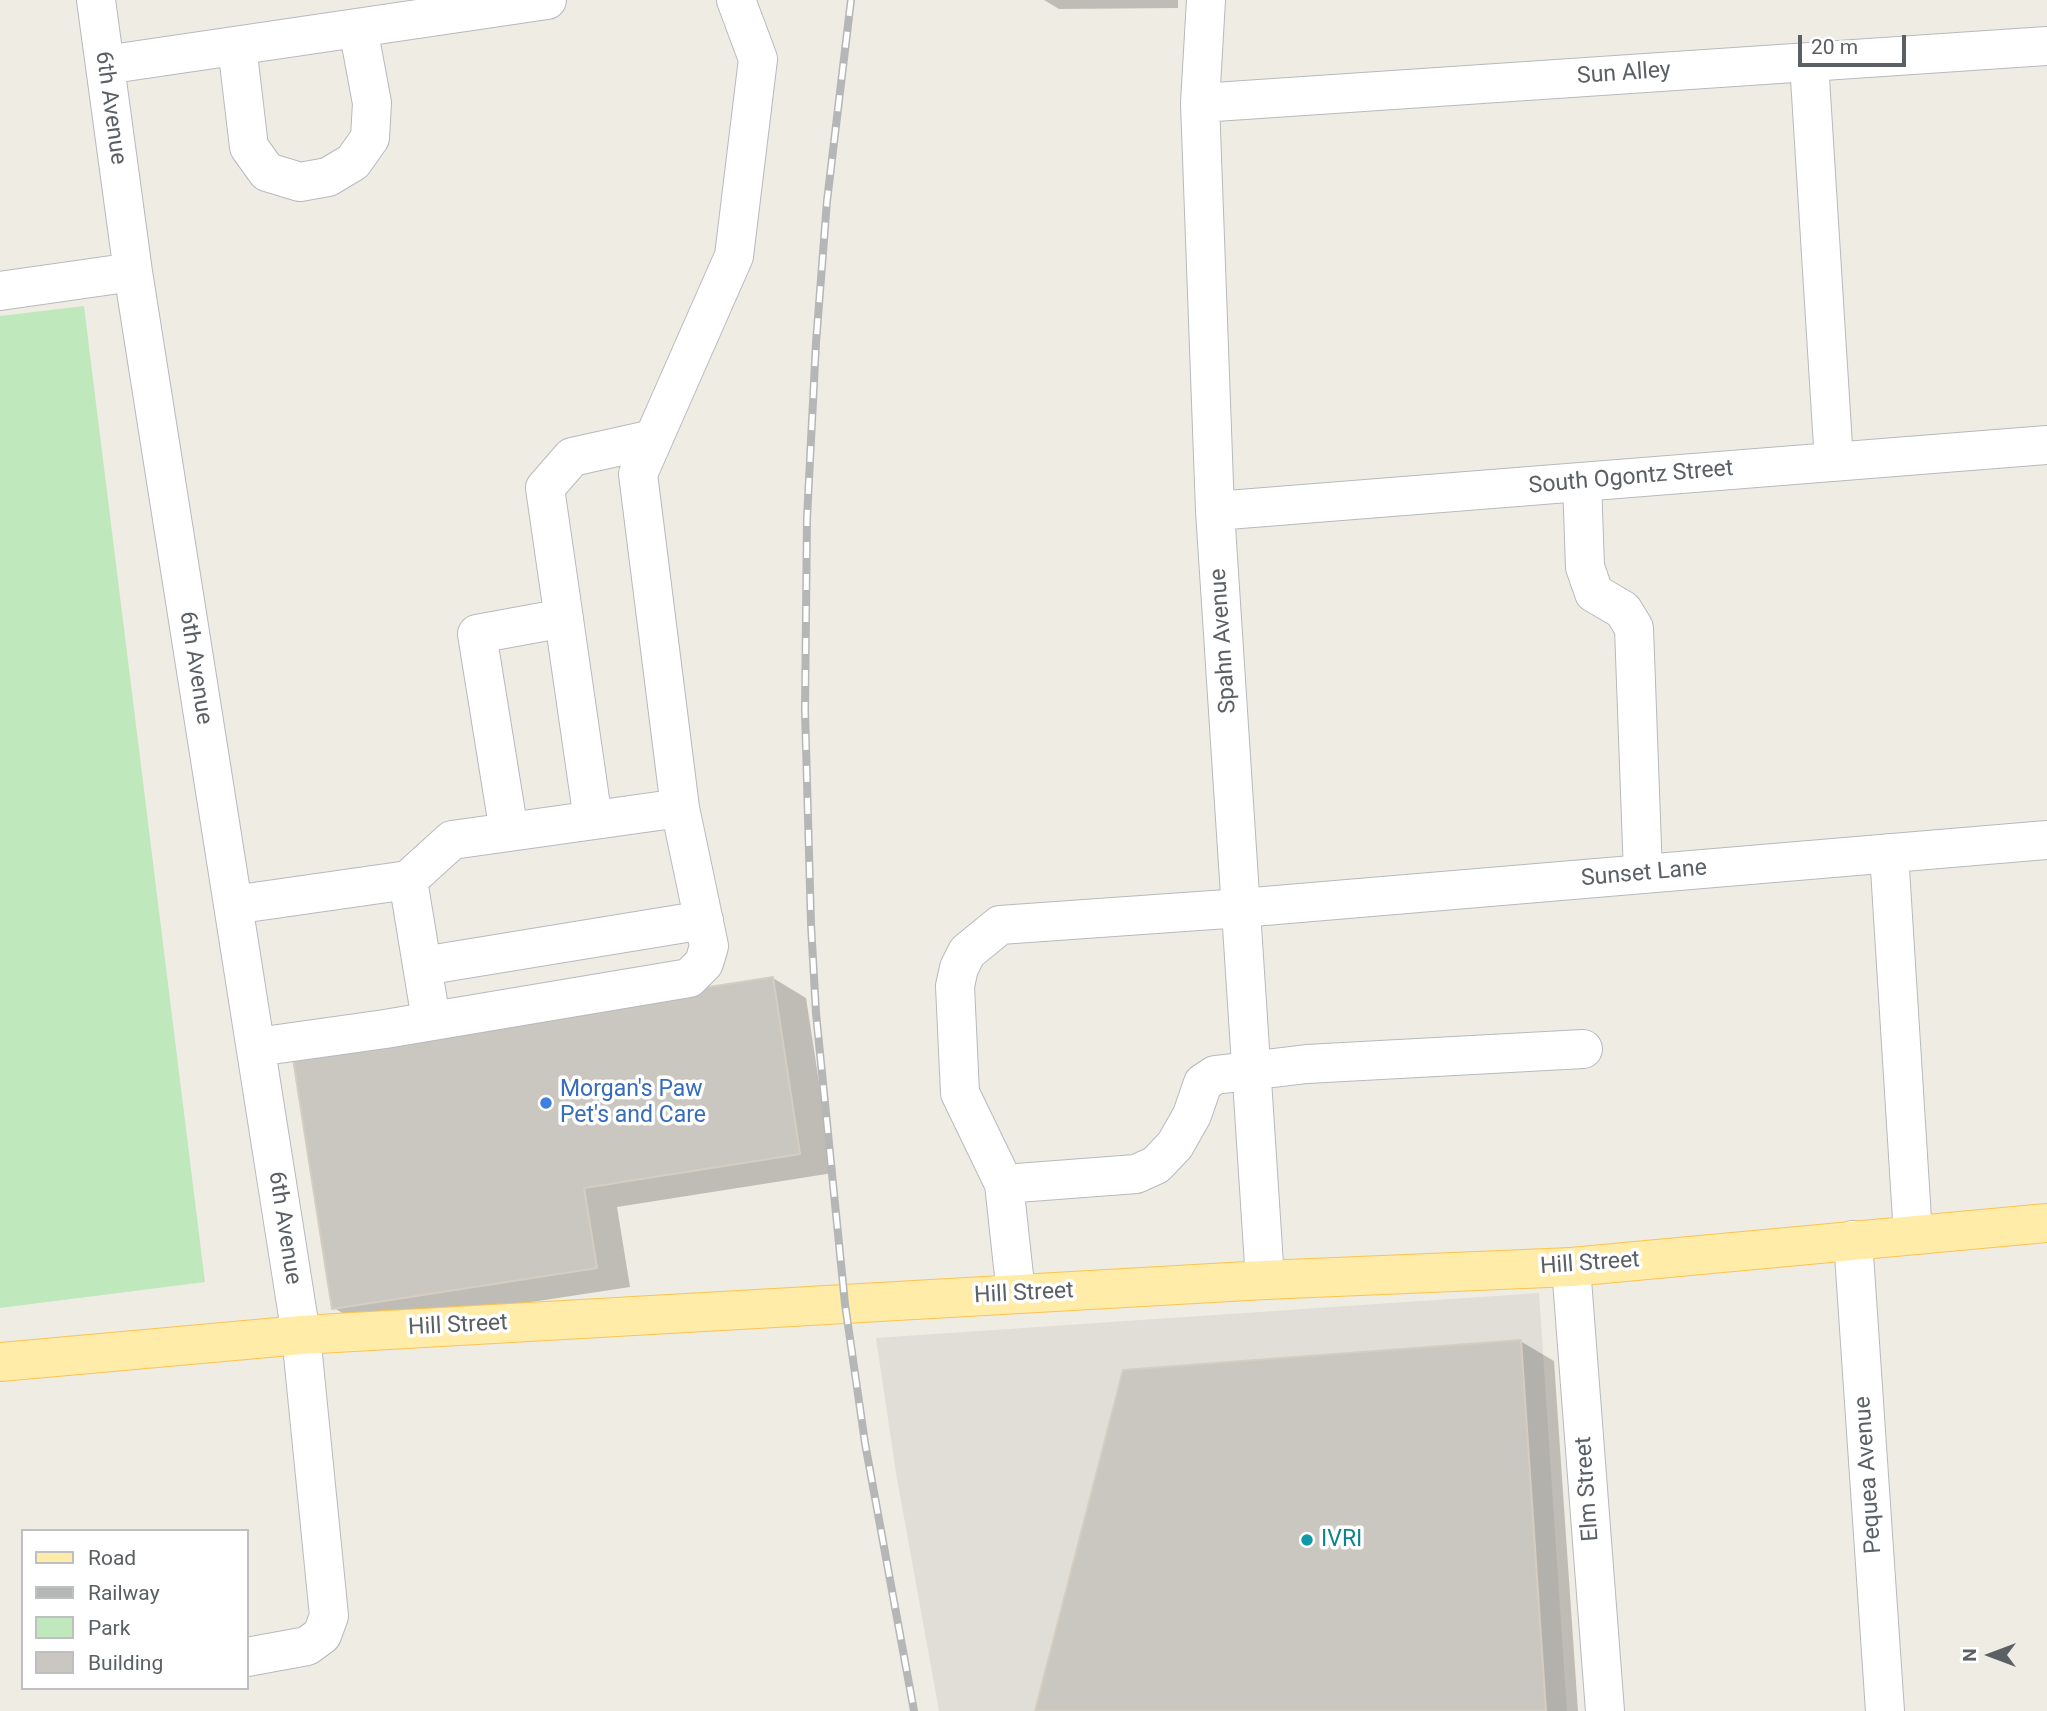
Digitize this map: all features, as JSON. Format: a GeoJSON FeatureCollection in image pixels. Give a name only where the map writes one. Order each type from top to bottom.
{"type":"FeatureCollection","features":[{"type":"Feature","properties":{"kind":"main road","name":"Hill Street"},"geometry":{"type":"LineString","coordinates":[[0,1362],[301,1335],[1265,1280],[1571,1267],[2047,1223]]}},
{"type":"Feature","properties":{"kind":"street","name":"6th Avenue"},"geometry":{"type":"LineString","coordinates":[[96,0],[133,272],[301,1335],[328,1616],[322,1635],[307,1646],[248,1657]]}},
{"type":"Feature","properties":{"kind":"street"},"geometry":{"type":"LineString","coordinates":[[105,65],[547,0]]}},
{"type":"Feature","properties":{"kind":"street"},"geometry":{"type":"LineString","coordinates":[[257,1047],[690,978],[704,963],[709,946],[680,808],[638,474],[734,256],[758,59],[736,0]]}},
{"type":"Feature","properties":{"kind":"street","name":"Spahn Avenue"},"geometry":{"type":"LineString","coordinates":[[1206,0],[1200,103],[1215,511],[1265,1280]]}},
{"type":"Feature","properties":{"kind":"street"},"geometry":{"type":"LineString","coordinates":[[237,46],[249,147],[267,172],[300,182],[328,177],[353,162],[370,138],[372,103],[358,28]]}},
{"type":"Feature","properties":{"kind":"street","name":"Sun Alley"},"geometry":{"type":"LineString","coordinates":[[1200,103],[2047,46]]}},
{"type":"Feature","properties":{"kind":"street"},"geometry":{"type":"LineString","coordinates":[[1809,62],[1835,462]]}},
{"type":"Feature","properties":{"kind":"street"},"geometry":{"type":"LineString","coordinates":[[0,291],[133,272]]}},
{"type":"Feature","properties":{"kind":"street"},"geometry":{"type":"LineString","coordinates":[[593,820],[545,488],[572,457],[653,439]]}},
{"type":"Feature","properties":{"kind":"street","name":"South Ogontz Street"},"geometry":{"type":"LineString","coordinates":[[1215,511],[2047,445]]}},
{"type":"Feature","properties":{"kind":"street"},"geometry":{"type":"LineString","coordinates":[[1582,482],[1585,567],[1594,593],[1623,610],[1634,628],[1643,874]]}},
{"type":"Feature","properties":{"kind":"street"},"geometry":{"type":"LineString","coordinates":[[509,832],[477,634],[564,618]]}},
{"type":"Feature","properties":{"kind":"street"},"geometry":{"type":"LineString","coordinates":[[233,905],[408,880],[452,840],[680,808]]}},
{"type":"Feature","properties":{"kind":"street","name":"Sunset Lane"},"geometry":{"type":"LineString","coordinates":[[1016,1294],[1004,1184],[960,1093],[955,986],[959,968],[967,952],[1000,926],[2047,840]]}},
{"type":"Feature","properties":{"kind":"street"},"geometry":{"type":"LineString","coordinates":[[1889,853],[1913,1235]]}},
{"type":"Feature","properties":{"kind":"street"},"geometry":{"type":"LineString","coordinates":[[408,880],[431,1020]]}},
{"type":"Feature","properties":{"kind":"street"},"geometry":{"type":"LineString","coordinates":[[424,966],[704,920]]}},
{"type":"Feature","properties":{"kind":"street"},"geometry":{"type":"LineString","coordinates":[[1004,1184],[1136,1174],[1156,1165],[1175,1145],[1192,1115],[1203,1083],[1215,1075],[1307,1064],[1583,1049]]}},
{"type":"Feature","properties":{"kind":"street","name":"Pequea Avenue"},"geometry":{"type":"LineString","coordinates":[[1853,1240],[1885,1711]]}},
{"type":"Feature","properties":{"kind":"street","name":"Elm Street"},"geometry":{"type":"LineString","coordinates":[[1571,1267],[1605,1711]]}},
{"type":"Feature","properties":{"kind":"shaded area","name":"IVRI"},"geometry":{"type":"Polygon","coordinates":[[[1539,1293],[1567,1711],[939,1711],[896,1473],[876,1338],[1539,1293]]]}},
{"type":"Feature","properties":{"kind":"green space"},"geometry":{"type":"Polygon","coordinates":[[[84,306],[205,1282],[0,1308],[0,316],[84,306]]]}},
{"type":"Feature","properties":{"kind":"building","name":"Morgan's Paw Pet's and Care"},"geometry":{"type":"Polygon","coordinates":[[[773,977],[800,1154],[584,1188],[597,1268],[332,1309],[292,1052],[773,977]]]}},
{"type":"Feature","properties":{"kind":"building","name":"IVRI"},"geometry":{"type":"Polygon","coordinates":[[[1521,1340],[1546,1711],[1035,1711],[1123,1370],[1521,1340]]]}},
{"type":"Feature","properties":{"kind":"railway"},"geometry":{"type":"LineString","coordinates":[[851,0],[827,201],[807,518],[805,711],[811,924],[816,1013],[845,1304],[865,1443],[914,1711]]}},
{"type":"Feature","properties":{"kind":"place","name":"Morgan's Paw Pet's and Care"},"geometry":{"type":"Point","coordinates":[546,1103]}},
{"type":"Feature","properties":{"kind":"place","name":"IVRI"},"geometry":{"type":"Point","coordinates":[1307,1540]}}]}
